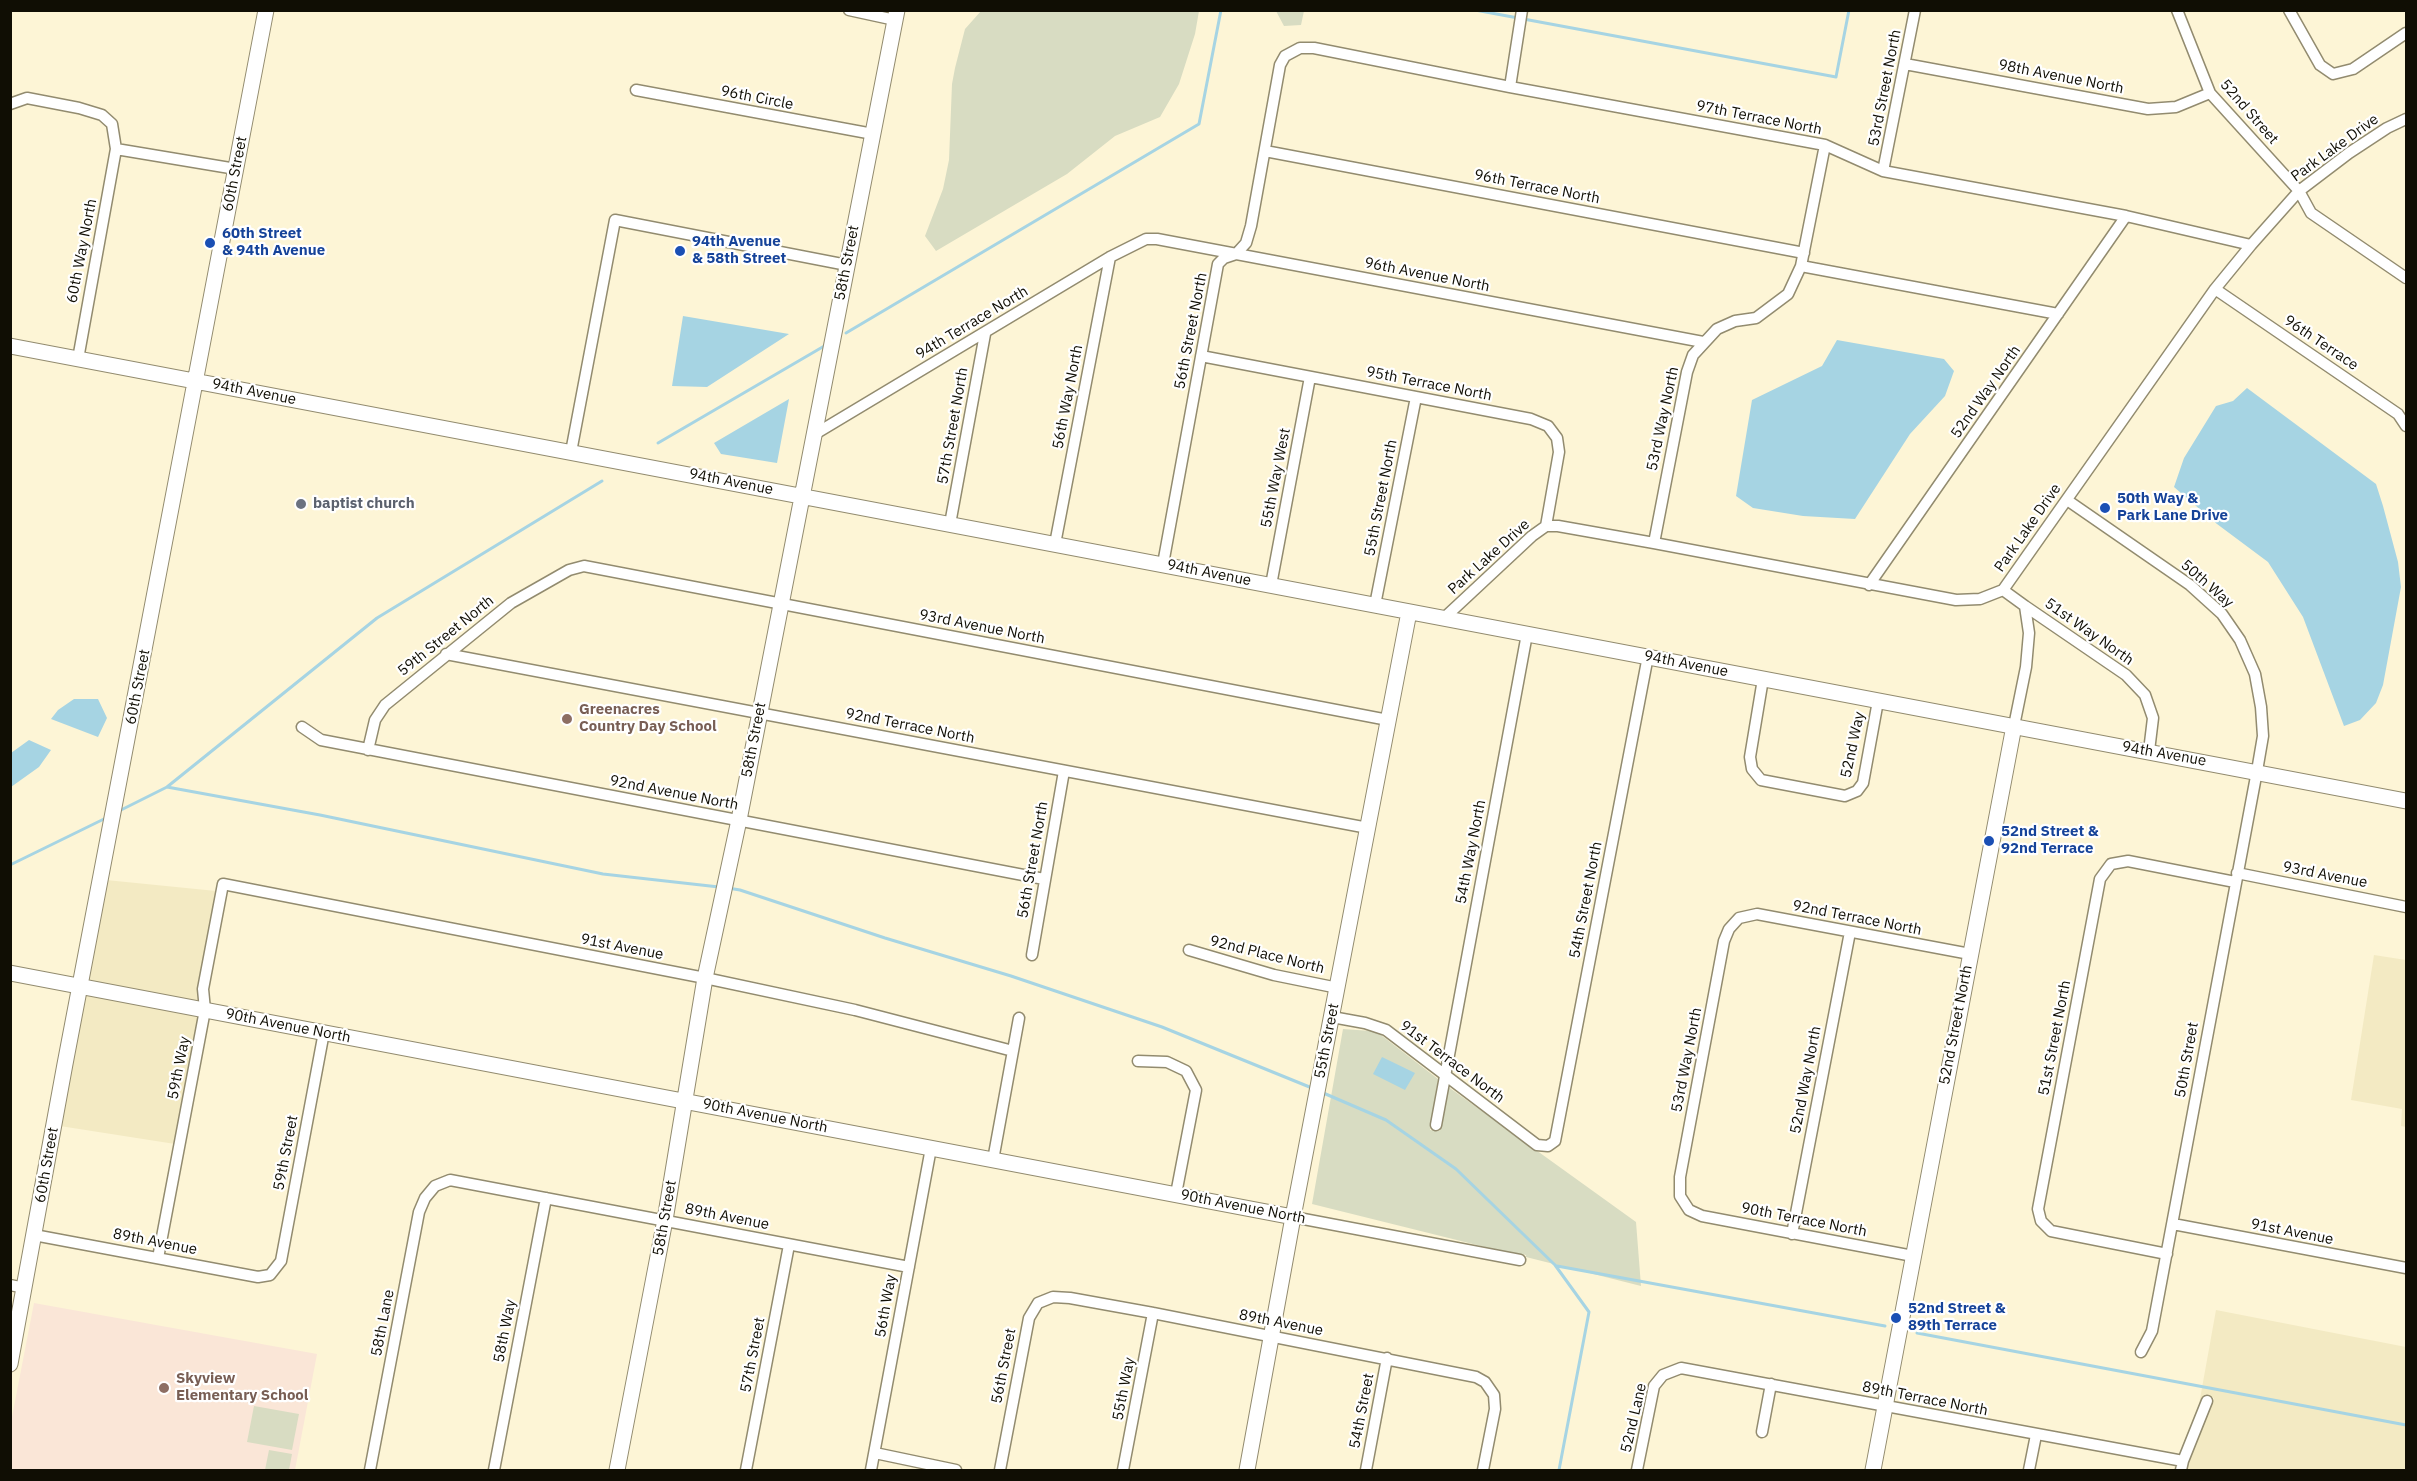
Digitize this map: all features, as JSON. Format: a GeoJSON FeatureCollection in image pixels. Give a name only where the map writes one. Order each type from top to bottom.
{"type":"FeatureCollection","features":[{"type":"Feature","properties":{"kind":"street","name":"60th Street"},"geometry":{"type":"LineString","coordinates":[[10,1364],[18,1286],[34,1235],[266,10]]}},
{"type":"Feature","properties":{"kind":"street"},"geometry":{"type":"LineString","coordinates":[[849,10],[896,15]]}},
{"type":"Feature","properties":{"kind":"street"},"geometry":{"type":"LineString","coordinates":[[1510,87],[1522,10]]}},
{"type":"Feature","properties":{"kind":"street","name":"53rd Street North"},"geometry":{"type":"LineString","coordinates":[[1883,171],[1915,10]]}},
{"type":"Feature","properties":{"kind":"street","name":"52nd Street"},"geometry":{"type":"LineString","coordinates":[[2177,10],[2210,93],[2300,192]]}},
{"type":"Feature","properties":{"kind":"street"},"geometry":{"type":"LineString","coordinates":[[2292,12],[2319,64],[2333,74],[2353,69],[2406,33]]}},
{"type":"Feature","properties":{"kind":"street","name":"58th Street"},"geometry":{"type":"LineString","coordinates":[[617,1470],[665,1220],[705,978],[739,820],[896,15]]}},
{"type":"Feature","properties":{"kind":"street","name":"97th Terrace North"},"geometry":{"type":"LineString","coordinates":[[1292,51],[1314,48],[1825,146],[1883,171],[2126,216],[2251,245]]}},
{"type":"Feature","properties":{"kind":"street","name":"56th Street North"},"geometry":{"type":"LineString","coordinates":[[1162,564],[1218,264],[1224,258],[1236,254],[1246,243],[1280,65],[1285,56],[1292,51]]}},
{"type":"Feature","properties":{"kind":"street","name":"98th Avenue North"},"geometry":{"type":"LineString","coordinates":[[1905,64],[2148,109],[2176,107],[2210,93]]}},
{"type":"Feature","properties":{"kind":"street","name":"96th Circle"},"geometry":{"type":"LineString","coordinates":[[636,90],[873,134]]}},
{"type":"Feature","properties":{"kind":"street"},"geometry":{"type":"LineString","coordinates":[[11,103],[27,98],[102,115],[111,124],[116,149],[236,169]]}},
{"type":"Feature","properties":{"kind":"street","name":"Park Lake Drive"},"geometry":{"type":"LineString","coordinates":[[1443,619],[1532,536],[1546,526],[1558,526],[1654,543],[1956,600],[1980,599],[2003,590],[2215,289],[2251,245],[2300,192],[2349,153],[2387,128],[2406,119]]}},
{"type":"Feature","properties":{"kind":"street","name":"53rd Way North"},"geometry":{"type":"LineString","coordinates":[[1654,543],[1687,372],[1693,355],[1717,329],[1736,321],[1756,318],[1788,294],[1801,266],[1825,146]]}},
{"type":"Feature","properties":{"kind":"street","name":"60th Way North"},"geometry":{"type":"LineString","coordinates":[[78,359],[116,149]]}},
{"type":"Feature","properties":{"kind":"street","name":"96th Terrace North"},"geometry":{"type":"LineString","coordinates":[[1265,151],[1804,253]]}},
{"type":"Feature","properties":{"kind":"street"},"geometry":{"type":"LineString","coordinates":[[2300,192],[2311,213],[2406,278]]}},
{"type":"Feature","properties":{"kind":"street","name":"52nd Way North"},"geometry":{"type":"LineString","coordinates":[[1869,585],[2126,216]]}},
{"type":"Feature","properties":{"kind":"street"},"geometry":{"type":"LineString","coordinates":[[570,452],[615,220],[847,265]]}},
{"type":"Feature","properties":{"kind":"street","name":"96th Avenue North"},"geometry":{"type":"LineString","coordinates":[[1146,239],[1157,239],[1703,342]]}},
{"type":"Feature","properties":{"kind":"street","name":"94th Terrace North"},"geometry":{"type":"LineString","coordinates":[[815,434],[1110,257],[1146,239]]}},
{"type":"Feature","properties":{"kind":"street","name":"56th Way North"},"geometry":{"type":"LineString","coordinates":[[1055,543],[1110,257]]}},
{"type":"Feature","properties":{"kind":"street"},"geometry":{"type":"LineString","coordinates":[[1801,266],[2058,314]]}},
{"type":"Feature","properties":{"kind":"street","name":"96th Terrace"},"geometry":{"type":"LineString","coordinates":[[2215,289],[2398,414],[2406,426]]}},
{"type":"Feature","properties":{"kind":"street","name":"57th Street North"},"geometry":{"type":"LineString","coordinates":[[951,524],[985,334]]}},
{"type":"Feature","properties":{"kind":"street","name":"94th Avenue"},"geometry":{"type":"LineString","coordinates":[[10,346],[2406,801]]}},
{"type":"Feature","properties":{"kind":"street","name":"95th Terrace North"},"geometry":{"type":"LineString","coordinates":[[1201,356],[1531,419],[1548,426],[1557,438],[1559,452],[1546,526]]}},
{"type":"Feature","properties":{"kind":"street","name":"55th Way West"},"geometry":{"type":"LineString","coordinates":[[1271,585],[1310,377]]}},
{"type":"Feature","properties":{"kind":"street","name":"55th Street North"},"geometry":{"type":"LineString","coordinates":[[1375,605],[1416,397]]}},
{"type":"Feature","properties":{"kind":"street","name":"50th Way"},"geometry":{"type":"LineString","coordinates":[[2067,500],[2190,585],[2222,614],[2240,640],[2255,674],[2263,736],[2257,771]]}},
{"type":"Feature","properties":{"kind":"street","name":"93rd Avenue North"},"geometry":{"type":"LineString","coordinates":[[569,570],[584,566],[1388,720]]}},
{"type":"Feature","properties":{"kind":"street","name":"59th Street North"},"geometry":{"type":"LineString","coordinates":[[368,750],[375,720],[385,705],[512,603],[569,570]]}},
{"type":"Feature","properties":{"kind":"street"},"geometry":{"type":"LineString","coordinates":[[2003,590],[2025,606]]}},
{"type":"Feature","properties":{"kind":"street","name":"52nd Street North"},"geometry":{"type":"LineString","coordinates":[[1873,1470],[2026,668],[2029,633],[2025,606]]}},
{"type":"Feature","properties":{"kind":"street","name":"51st Way North"},"geometry":{"type":"LineString","coordinates":[[2025,606],[2126,675],[2145,695],[2153,718],[2149,751]]}},
{"type":"Feature","properties":{"kind":"street","name":"55th Street"},"geometry":{"type":"LineString","coordinates":[[1247,1470],[1409,612]]}},
{"type":"Feature","properties":{"kind":"street","name":"54th Way North"},"geometry":{"type":"LineString","coordinates":[[1436,1125],[1527,634]]}},
{"type":"Feature","properties":{"kind":"street","name":"92nd Terrace North"},"geometry":{"type":"LineString","coordinates":[[446,654],[1368,828]]}},
{"type":"Feature","properties":{"kind":"street","name":"54th Street North"},"geometry":{"type":"LineString","coordinates":[[1548,1146],[1555,1141],[1648,656]]}},
{"type":"Feature","properties":{"kind":"street","name":"52nd Way"},"geometry":{"type":"LineString","coordinates":[[1763,679],[1750,757],[1752,769],[1761,780],[1845,796],[1857,791],[1863,783],[1878,701]]}},
{"type":"Feature","properties":{"kind":"street","name":"92nd Avenue North"},"geometry":{"type":"LineString","coordinates":[[302,727],[321,740],[368,750],[1044,879]]}},
{"type":"Feature","properties":{"kind":"street","name":"56th Street North"},"geometry":{"type":"LineString","coordinates":[[1032,955],[1064,771]]}},
{"type":"Feature","properties":{"kind":"street","name":"50th Street"},"geometry":{"type":"LineString","coordinates":[[2141,1352],[2152,1331],[2257,771]]}},
{"type":"Feature","properties":{"kind":"street","name":"93rd Avenue"},"geometry":{"type":"LineString","coordinates":[[2111,864],[2128,861],[2236,877],[2406,907]]}},
{"type":"Feature","properties":{"kind":"street","name":"51st Street North"},"geometry":{"type":"LineString","coordinates":[[2111,864],[2100,879],[2038,1209],[2041,1221],[2051,1231],[2167,1254]]}},
{"type":"Feature","properties":{"kind":"street","name":"91st Avenue"},"geometry":{"type":"LineString","coordinates":[[223,884],[705,978],[855,1010],[1013,1051]]}},
{"type":"Feature","properties":{"kind":"street","name":"59th Way"},"geometry":{"type":"LineString","coordinates":[[158,1258],[205,1010],[203,989],[223,884]]}},
{"type":"Feature","properties":{"kind":"street","name":"92nd Terrace North"},"geometry":{"type":"LineString","coordinates":[[1739,918],[1756,914],[1970,954]]}},
{"type":"Feature","properties":{"kind":"street","name":"53rd Way North"},"geometry":{"type":"LineString","coordinates":[[1689,1210],[1680,1196],[1680,1177],[1724,941],[1729,929],[1739,918]]}},
{"type":"Feature","properties":{"kind":"street","name":"52nd Way North"},"geometry":{"type":"LineString","coordinates":[[1792,1234],[1850,932]]}},
{"type":"Feature","properties":{"kind":"street","name":"92nd Place North"},"geometry":{"type":"LineString","coordinates":[[1189,950],[1274,975],[1338,988]]}},
{"type":"Feature","properties":{"kind":"street","name":"90th Avenue North"},"geometry":{"type":"LineString","coordinates":[[10,973],[1520,1260]]}},
{"type":"Feature","properties":{"kind":"street","name":"91st Terrace North"},"geometry":{"type":"LineString","coordinates":[[1332,1017],[1365,1023],[1386,1030],[1537,1145],[1548,1146]]}},
{"type":"Feature","properties":{"kind":"street"},"geometry":{"type":"LineString","coordinates":[[993,1160],[1019,1018]]}},
{"type":"Feature","properties":{"kind":"street","name":"59th Street"},"geometry":{"type":"LineString","coordinates":[[270,1275],[281,1261],[324,1032]]}},
{"type":"Feature","properties":{"kind":"street"},"geometry":{"type":"LineString","coordinates":[[1138,1061],[1167,1062],[1186,1071],[1196,1090],[1176,1194]]}},
{"type":"Feature","properties":{"kind":"street","name":"56th Way"},"geometry":{"type":"LineString","coordinates":[[871,1470],[931,1148]]}},
{"type":"Feature","properties":{"kind":"street","name":"89th Avenue"},"geometry":{"type":"LineString","coordinates":[[435,1186],[450,1180],[909,1267]]}},
{"type":"Feature","properties":{"kind":"street","name":"58th Lane"},"geometry":{"type":"LineString","coordinates":[[370,1470],[419,1212],[425,1198],[435,1186]]}},
{"type":"Feature","properties":{"kind":"street","name":"58th Way"},"geometry":{"type":"LineString","coordinates":[[494,1470],[546,1198]]}},
{"type":"Feature","properties":{"kind":"street","name":"90th Terrace North"},"geometry":{"type":"LineString","coordinates":[[1689,1210],[1702,1216],[1913,1256]]}},
{"type":"Feature","properties":{"kind":"street","name":"91st Avenue"},"geometry":{"type":"LineString","coordinates":[[2173,1224],[2406,1268]]}},
{"type":"Feature","properties":{"kind":"street","name":"89th Avenue"},"geometry":{"type":"LineString","coordinates":[[34,1235],[258,1277],[270,1275]]}},
{"type":"Feature","properties":{"kind":"street","name":"57th Street"},"geometry":{"type":"LineString","coordinates":[[746,1470],[789,1245]]}},
{"type":"Feature","properties":{"kind":"street","name":"56th Street"},"geometry":{"type":"LineString","coordinates":[[1000,1470],[1029,1318],[1038,1304],[1053,1297],[1070,1298]]}},
{"type":"Feature","properties":{"kind":"street","name":"89th Avenue"},"geometry":{"type":"LineString","coordinates":[[1070,1298],[1476,1377],[1485,1382],[1494,1395],[1495,1409],[1483,1470]]}},
{"type":"Feature","properties":{"kind":"street","name":"55th Way"},"geometry":{"type":"LineString","coordinates":[[1123,1470],[1153,1313]]}},
{"type":"Feature","properties":{"kind":"street","name":"54th Street"},"geometry":{"type":"LineString","coordinates":[[1366,1470],[1387,1358]]}},
{"type":"Feature","properties":{"kind":"street","name":"89th Terrace North"},"geometry":{"type":"LineString","coordinates":[[1663,1375],[1681,1368],[2036,1435],[2182,1466]]}},
{"type":"Feature","properties":{"kind":"street","name":"52nd Lane"},"geometry":{"type":"LineString","coordinates":[[1637,1470],[1654,1386],[1663,1375]]}},
{"type":"Feature","properties":{"kind":"street"},"geometry":{"type":"LineString","coordinates":[[1762,1432],[1772,1384]]}},
{"type":"Feature","properties":{"kind":"street"},"geometry":{"type":"LineString","coordinates":[[2182,1466],[2207,1401]]}},
{"type":"Feature","properties":{"kind":"street"},"geometry":{"type":"LineString","coordinates":[[2030,1470],[2036,1435]]}},
{"type":"Feature","properties":{"kind":"street"},"geometry":{"type":"LineString","coordinates":[[875,1453],[956,1470]]}},
{"type":"Feature","properties":{"kind":"shaded area"},"geometry":{"type":"Polygon","coordinates":[[[106,880],[216,891],[197,988],[199,1003],[87,981],[106,880]]]}},
{"type":"Feature","properties":{"kind":"shaded area"},"geometry":{"type":"Polygon","coordinates":[[[2374,955],[2406,960],[2406,1127],[2401,1126],[2402,1109],[2351,1100],[2374,955]]]}},
{"type":"Feature","properties":{"kind":"shaded area"},"geometry":{"type":"Polygon","coordinates":[[[85,993],[199,1015],[175,1144],[60,1126],[85,993]]]}},
{"type":"Feature","properties":{"kind":"shaded area","name":"Skyview Elementary School"},"geometry":{"type":"Polygon","coordinates":[[[34,1303],[317,1354],[295,1470],[11,1470],[11,1422],[34,1303]]]}},
{"type":"Feature","properties":{"kind":"shaded area"},"geometry":{"type":"Polygon","coordinates":[[[2216,1310],[2406,1347],[2406,1470],[2187,1470],[2214,1398],[2205,1394],[2198,1410],[2216,1310]]]}},
{"type":"Feature","properties":{"kind":"green space"},"geometry":{"type":"Polygon","coordinates":[[[981,11],[1199,11],[1195,34],[1179,84],[1160,117],[1115,136],[1067,174],[936,251],[925,236],[943,189],[949,160],[952,84],[955,68],[965,29],[981,11]]]}},
{"type":"Feature","properties":{"kind":"green space"},"geometry":{"type":"Polygon","coordinates":[[[1276,11],[1304,11],[1301,25],[1284,26],[1276,11]]]}},
{"type":"Feature","properties":{"kind":"green space"},"geometry":{"type":"Polygon","coordinates":[[[1343,1029],[1371,1031],[1381,1035],[1438,1079],[1430,1130],[1440,1131],[1447,1086],[1636,1222],[1641,1286],[1526,1257],[1526,1255],[1493,1249],[1312,1204],[1343,1029]]]}},
{"type":"Feature","properties":{"kind":"green space"},"geometry":{"type":"Polygon","coordinates":[[[254,1406],[299,1414],[292,1450],[247,1442],[254,1406]]]}},
{"type":"Feature","properties":{"kind":"green space"},"geometry":{"type":"Polygon","coordinates":[[[269,1450],[292,1454],[289,1470],[265,1470],[269,1450]]]}},
{"type":"Feature","properties":{"kind":"water"},"geometry":{"type":"Polygon","coordinates":[[[683,316],[789,334],[707,387],[672,386],[683,316]]]}},
{"type":"Feature","properties":{"kind":"water"},"geometry":{"type":"Polygon","coordinates":[[[1837,340],[1944,359],[1954,371],[1945,396],[1910,434],[1855,519],[1803,516],[1753,508],[1736,496],[1752,400],[1822,366],[1837,340]]]}},
{"type":"Feature","properties":{"kind":"water"},"geometry":{"type":"Polygon","coordinates":[[[2247,388],[2376,484],[2383,506],[2398,562],[2401,587],[2383,685],[2376,703],[2360,720],[2344,726],[2303,617],[2268,562],[2217,524],[2174,487],[2184,458],[2216,406],[2233,401],[2247,388]]]}},
{"type":"Feature","properties":{"kind":"water"},"geometry":{"type":"Polygon","coordinates":[[[789,399],[777,463],[721,454],[714,443],[789,399]]]}},
{"type":"Feature","properties":{"kind":"water"},"geometry":{"type":"Polygon","coordinates":[[[74,699],[98,699],[107,718],[98,737],[51,719],[58,710],[74,699]]]}},
{"type":"Feature","properties":{"kind":"water"},"geometry":{"type":"Polygon","coordinates":[[[29,740],[51,750],[39,767],[11,787],[11,753],[29,740]]]}},
{"type":"Feature","properties":{"kind":"water"},"geometry":{"type":"Polygon","coordinates":[[[1382,1057],[1415,1073],[1405,1090],[1373,1074],[1382,1057]]]}},
{"type":"Feature","properties":{"kind":"waterway"},"geometry":{"type":"LineString","coordinates":[[846,333],[1199,124],[1221,10]]}},
{"type":"Feature","properties":{"kind":"waterway"},"geometry":{"type":"LineString","coordinates":[[1475,10],[1836,77],[1849,10]]}},
{"type":"Feature","properties":{"kind":"waterway"},"geometry":{"type":"LineString","coordinates":[[658,443],[826,345]]}},
{"type":"Feature","properties":{"kind":"waterway"},"geometry":{"type":"LineString","coordinates":[[119,811],[167,787],[377,618],[602,481]]}},
{"type":"Feature","properties":{"kind":"waterway"},"geometry":{"type":"LineString","coordinates":[[167,787],[320,815],[603,874],[719,887]]}},
{"type":"Feature","properties":{"kind":"waterway"},"geometry":{"type":"LineString","coordinates":[[10,865],[106,818]]}},
{"type":"Feature","properties":{"kind":"waterway"},"geometry":{"type":"LineString","coordinates":[[728,888],[1011,976],[1162,1027],[1312,1088]]}},
{"type":"Feature","properties":{"kind":"waterway"},"geometry":{"type":"LineString","coordinates":[[1321,1092],[1386,1120],[1456,1169],[1555,1265],[1589,1312],[1559,1470]]}},
{"type":"Feature","properties":{"kind":"waterway"},"geometry":{"type":"LineString","coordinates":[[1557,1266],[1885,1326]]}},
{"type":"Feature","properties":{"kind":"waterway"},"geometry":{"type":"LineString","coordinates":[[1917,1333],[2406,1425]]}},
{"type":"Feature","properties":{"kind":"place","name":"60th Street & 94th Avenue"},"geometry":{"type":"Point","coordinates":[210,243]}},
{"type":"Feature","properties":{"kind":"place","name":"94th Avenue & 58th Street"},"geometry":{"type":"Point","coordinates":[680,251]}},
{"type":"Feature","properties":{"kind":"place","name":"baptist church"},"geometry":{"type":"Point","coordinates":[301,504]}},
{"type":"Feature","properties":{"kind":"place","name":"50th Way & Park Lane Drive"},"geometry":{"type":"Point","coordinates":[2105,508]}},
{"type":"Feature","properties":{"kind":"place","name":"Greenacres Country Day School"},"geometry":{"type":"Point","coordinates":[567,719]}},
{"type":"Feature","properties":{"kind":"place","name":"52nd Street & 92nd Terrace"},"geometry":{"type":"Point","coordinates":[1989,841]}},
{"type":"Feature","properties":{"kind":"place","name":"52nd Street & 89th Terrace"},"geometry":{"type":"Point","coordinates":[1896,1318]}},
{"type":"Feature","properties":{"kind":"place","name":"Skyview Elementary School"},"geometry":{"type":"Point","coordinates":[164,1388]}}]}
